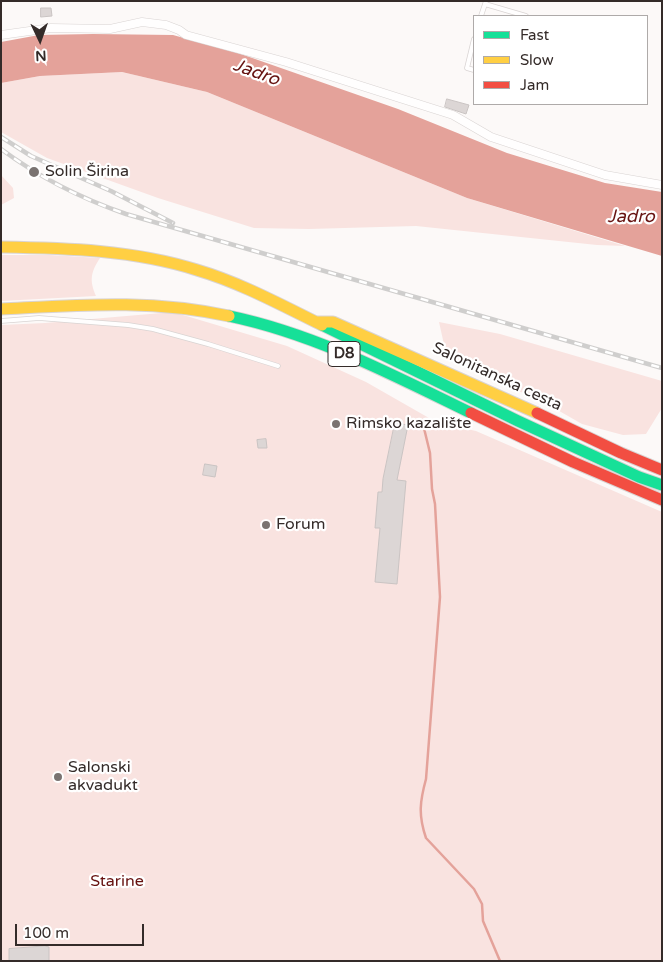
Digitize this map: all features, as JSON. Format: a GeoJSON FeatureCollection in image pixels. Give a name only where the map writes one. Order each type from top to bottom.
{"type":"FeatureCollection","features":[{"type":"Feature","properties":{"kind":"main road","name":"D8"},"geometry":{"type":"LineString","coordinates":[[1,247],[54,247],[96,250],[176,264],[230,282],[518,421],[639,477],[662,485]]}},
{"type":"Feature","properties":{"kind":"main road","name":"D8"},"geometry":{"type":"LineString","coordinates":[[1,309],[129,304],[168,306],[270,327],[297,335],[366,362],[515,435],[640,492],[662,500]]}},
{"type":"Feature","properties":{"kind":"main road","name":"Salonitanska cesta"},"geometry":{"type":"LineString","coordinates":[[316,323],[324,321],[333,322],[440,368],[568,429],[662,470]]}},
{"type":"Feature","properties":{"kind":"street"},"geometry":{"type":"LineString","coordinates":[[1,35],[51,28],[110,29],[142,22],[166,25],[193,37],[286,62],[453,115],[491,137],[604,175],[662,185]]}},
{"type":"Feature","properties":{"kind":"lane"},"geometry":{"type":"LineString","coordinates":[[482,15],[486,3],[523,15]]}},
{"type":"Feature","properties":{"kind":"lane"},"geometry":{"type":"LineString","coordinates":[[473,43],[467,68],[473,70]]}},
{"type":"Feature","properties":{"kind":"lane"},"geometry":{"type":"LineString","coordinates":[[1,321],[39,318],[128,325],[153,329],[278,366]]}},
{"type":"Feature","properties":{"kind":"green space"},"geometry":{"type":"Polygon","coordinates":[[[122,72],[207,92],[467,198],[625,246],[597,245],[416,226],[309,229],[254,228],[158,198],[47,158],[1,132],[1,83],[40,76],[122,72]]]}},
{"type":"Feature","properties":{"kind":"green space"},"geometry":{"type":"Polygon","coordinates":[[[1,175],[13,188],[14,198],[1,205],[1,175]]]}},
{"type":"Feature","properties":{"kind":"green space"},"geometry":{"type":"Polygon","coordinates":[[[1,255],[100,258],[92,276],[92,285],[96,296],[1,301],[1,255]]]}},
{"type":"Feature","properties":{"kind":"green space","name":"Starine"},"geometry":{"type":"Polygon","coordinates":[[[173,312],[287,346],[366,382],[436,422],[476,431],[662,512],[662,961],[1,961],[1,325],[173,312]]]}},
{"type":"Feature","properties":{"kind":"green space"},"geometry":{"type":"Polygon","coordinates":[[[439,322],[500,334],[662,381],[662,408],[646,434],[623,435],[582,424],[540,398],[511,389],[463,362],[452,361],[445,349],[439,322]]]}},
{"type":"Feature","properties":{"kind":"water","name":"Jadro"},"geometry":{"type":"Polygon","coordinates":[[[39,35],[173,35],[238,53],[398,109],[507,153],[605,183],[662,192],[662,256],[467,198],[207,92],[122,72],[40,76],[1,83],[1,42],[39,35]]]}},
{"type":"Feature","properties":{"kind":"building"},"geometry":{"type":"Polygon","coordinates":[[[41,8],[51,8],[52,16],[41,17],[41,8]]]}},
{"type":"Feature","properties":{"kind":"building"},"geometry":{"type":"Polygon","coordinates":[[[447,99],[469,105],[466,114],[445,107],[447,99]]]}},
{"type":"Feature","properties":{"kind":"building"},"geometry":{"type":"Polygon","coordinates":[[[395,423],[408,425],[397,480],[406,481],[397,584],[375,582],[380,528],[375,528],[378,492],[382,492],[395,423]]]}},
{"type":"Feature","properties":{"kind":"building"},"geometry":{"type":"Polygon","coordinates":[[[266,439],[267,448],[258,448],[257,440],[266,439]]]}},
{"type":"Feature","properties":{"kind":"building"},"geometry":{"type":"Polygon","coordinates":[[[205,464],[217,466],[215,477],[203,475],[205,464]]]}},
{"type":"Feature","properties":{"kind":"building"},"geometry":{"type":"Polygon","coordinates":[[[49,947],[49,961],[9,961],[9,949],[49,947]]]}},
{"type":"Feature","properties":{"kind":"waterway"},"geometry":{"type":"LineString","coordinates":[[422,420],[430,453],[440,597],[426,779],[421,801],[422,822],[426,838],[474,889],[482,904],[483,921],[500,961]]}},
{"type":"Feature","properties":{"kind":"railway"},"geometry":{"type":"LineString","coordinates":[[1,137],[31,156],[111,191],[173,223]]}},
{"type":"Feature","properties":{"kind":"railway"},"geometry":{"type":"LineString","coordinates":[[1,149],[61,186],[126,214],[662,368]]}},
{"type":"Feature","properties":{"kind":"traffic: fast"},"geometry":{"type":"LineString","coordinates":[[229,316],[292,333],[353,357],[471,413]]}},
{"type":"Feature","properties":{"kind":"traffic: fast"},"geometry":{"type":"LineString","coordinates":[[322,325],[518,421],[639,477],[662,485]]}},
{"type":"Feature","properties":{"kind":"traffic: slow"},"geometry":{"type":"LineString","coordinates":[[1,247],[100,251],[173,263],[229,281],[322,325]]}},
{"type":"Feature","properties":{"kind":"traffic: slow"},"geometry":{"type":"LineString","coordinates":[[1,309],[87,305],[143,305],[171,307],[229,316]]}},
{"type":"Feature","properties":{"kind":"traffic: slow"},"geometry":{"type":"LineString","coordinates":[[318,322],[333,322],[537,413]]}},
{"type":"Feature","properties":{"kind":"traffic: jam"},"geometry":{"type":"LineString","coordinates":[[471,413],[573,462],[662,500]]}},
{"type":"Feature","properties":{"kind":"traffic: jam"},"geometry":{"type":"LineString","coordinates":[[537,413],[621,453],[662,470]]}},
{"type":"Feature","properties":{"kind":"place","name":"Solin Širina"},"geometry":{"type":"Point","coordinates":[34,172]}},
{"type":"Feature","properties":{"kind":"place","name":"Rimsko kazalište"},"geometry":{"type":"Point","coordinates":[336,424]}},
{"type":"Feature","properties":{"kind":"place","name":"Forum"},"geometry":{"type":"Point","coordinates":[266,525]}},
{"type":"Feature","properties":{"kind":"place","name":"Salonski akvadukt"},"geometry":{"type":"Point","coordinates":[58,777]}}]}
